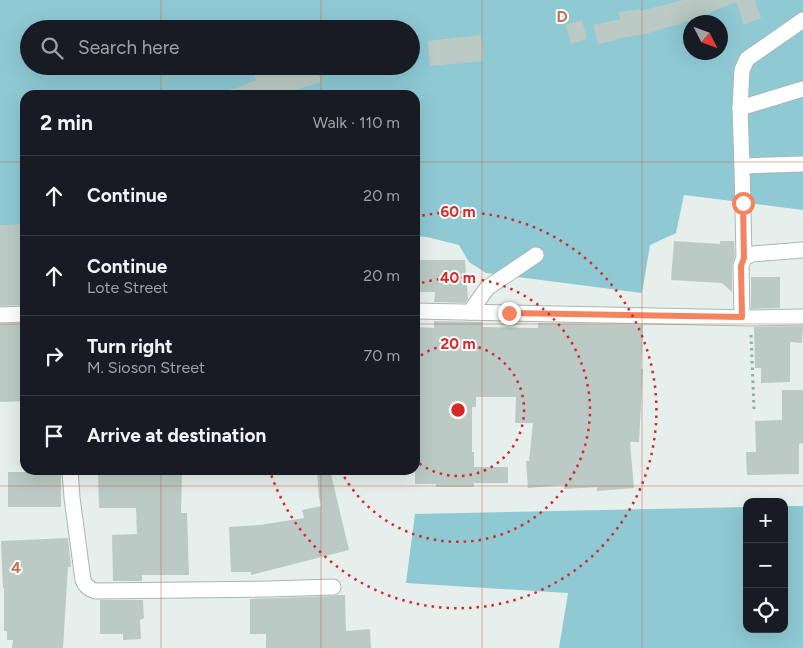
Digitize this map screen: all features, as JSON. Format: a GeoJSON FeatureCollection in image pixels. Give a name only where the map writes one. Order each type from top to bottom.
{"type":"FeatureCollection","features":[{"type":"Feature","properties":{"kind":"street"},"geometry":{"type":"LineString","coordinates":[[746,317],[741,266],[744,258],[740,108],[742,70],[747,59],[803,20]]}},
{"type":"Feature","properties":{"kind":"street"},"geometry":{"type":"LineString","coordinates":[[740,108],[803,89]]}},
{"type":"Feature","properties":{"kind":"street"},"geometry":{"type":"LineString","coordinates":[[742,166],[803,164]]}},
{"type":"Feature","properties":{"kind":"street"},"geometry":{"type":"LineString","coordinates":[[744,258],[752,254],[803,250]]}},
{"type":"Feature","properties":{"kind":"street"},"geometry":{"type":"LineString","coordinates":[[470,312],[486,288],[536,255]]}},
{"type":"Feature","properties":{"kind":"street"},"geometry":{"type":"LineString","coordinates":[[420,311],[803,317]]}},
{"type":"Feature","properties":{"kind":"street"},"geometry":{"type":"LineString","coordinates":[[0,315],[20,314]]}},
{"type":"Feature","properties":{"kind":"street"},"geometry":{"type":"LineString","coordinates":[[70,475],[83,580],[92,590],[333,587]]}},
{"type":"Feature","properties":{"kind":"path"},"geometry":{"type":"LineString","coordinates":[[746,317],[754,409]]}},
{"type":"Feature","properties":{"kind":"water"},"geometry":{"type":"Polygon","coordinates":[[[0,0],[803,0],[803,210],[684,195],[676,233],[650,245],[642,293],[486,273],[469,262],[459,245],[420,236],[420,90],[268,90],[268,85],[229,90],[20,90],[20,226],[13,231],[0,232],[0,0]]]}},
{"type":"Feature","properties":{"kind":"water"},"geometry":{"type":"Polygon","coordinates":[[[788,506],[803,506],[803,648],[559,648],[568,593],[406,583],[415,514],[743,507],[743,633],[788,633],[788,506]]]}},
{"type":"Feature","properties":{"kind":"building"},"geometry":{"type":"Polygon","coordinates":[[[683,0],[755,0],[761,18],[744,25],[736,2],[704,15],[683,15],[683,23],[676,26],[598,44],[593,25],[620,19],[619,12],[640,9],[640,11],[683,0]]]}},
{"type":"Feature","properties":{"kind":"building"},"geometry":{"type":"Polygon","coordinates":[[[582,20],[587,39],[571,44],[566,25],[582,20]]]}},
{"type":"Feature","properties":{"kind":"building"},"geometry":{"type":"Polygon","coordinates":[[[481,35],[484,61],[430,66],[428,41],[481,35]]]}},
{"type":"Feature","properties":{"kind":"building"},"geometry":{"type":"Polygon","coordinates":[[[254,75],[319,75],[321,82],[295,90],[232,90],[256,80],[254,75]]]}},
{"type":"Feature","properties":{"kind":"building"},"geometry":{"type":"Polygon","coordinates":[[[20,224],[20,305],[0,306],[0,225],[20,224]]]}},
{"type":"Feature","properties":{"kind":"building"},"geometry":{"type":"Polygon","coordinates":[[[674,241],[720,244],[720,241],[734,241],[735,256],[732,266],[732,292],[722,283],[671,280],[674,241]]]}},
{"type":"Feature","properties":{"kind":"building"},"geometry":{"type":"Polygon","coordinates":[[[420,260],[465,260],[468,299],[465,303],[434,302],[435,292],[420,292],[420,260]]]}},
{"type":"Feature","properties":{"kind":"building"},"geometry":{"type":"Polygon","coordinates":[[[751,277],[780,277],[780,308],[751,309],[751,277]]]}},
{"type":"Feature","properties":{"kind":"building"},"geometry":{"type":"Polygon","coordinates":[[[434,321],[483,322],[483,327],[538,328],[538,323],[643,325],[641,369],[643,369],[639,442],[630,442],[634,488],[597,491],[597,487],[564,489],[564,485],[528,488],[526,461],[529,461],[533,423],[515,423],[516,397],[476,397],[476,407],[472,407],[474,467],[508,467],[508,483],[474,483],[474,487],[436,487],[436,484],[415,484],[415,475],[420,475],[420,327],[434,328],[434,321]]]}},
{"type":"Feature","properties":{"kind":"building"},"geometry":{"type":"Polygon","coordinates":[[[20,323],[20,401],[0,402],[0,324],[20,323]]]}},
{"type":"Feature","properties":{"kind":"building"},"geometry":{"type":"Polygon","coordinates":[[[803,326],[802,343],[790,342],[790,382],[761,383],[761,368],[755,368],[754,327],[803,326]]]}},
{"type":"Feature","properties":{"kind":"building"},"geometry":{"type":"Polygon","coordinates":[[[782,390],[803,390],[803,443],[799,444],[799,474],[747,475],[746,452],[756,452],[755,421],[782,420],[782,390]]]}},
{"type":"Feature","properties":{"kind":"building"},"geometry":{"type":"Polygon","coordinates":[[[8,472],[20,472],[20,475],[61,475],[61,507],[8,507],[8,472]]]}},
{"type":"Feature","properties":{"kind":"building"},"geometry":{"type":"Polygon","coordinates":[[[98,475],[182,475],[181,513],[187,513],[189,575],[142,575],[142,581],[113,581],[112,535],[137,534],[136,508],[99,508],[98,475]]]}},
{"type":"Feature","properties":{"kind":"building"},"geometry":{"type":"Polygon","coordinates":[[[317,475],[331,475],[349,550],[251,575],[251,572],[231,572],[229,527],[260,525],[304,518],[302,510],[321,506],[317,475]]]}},
{"type":"Feature","properties":{"kind":"building"},"geometry":{"type":"Polygon","coordinates":[[[68,538],[71,567],[68,567],[63,648],[12,648],[13,640],[7,640],[7,631],[4,631],[1,541],[68,538]]]}},
{"type":"Feature","properties":{"kind":"building"},"geometry":{"type":"Polygon","coordinates":[[[345,595],[346,631],[370,629],[371,648],[266,648],[266,634],[250,634],[250,599],[345,595]]]}},
{"type":"Feature","properties":{"kind":"building"},"geometry":{"type":"Polygon","coordinates":[[[100,600],[143,600],[144,618],[140,620],[141,639],[123,640],[123,634],[100,634],[100,600]]]}},
{"type":"Feature","properties":{"kind":"route"},"geometry":{"type":"LineString","coordinates":[[509,313],[742,317],[743,203]]}}]}
